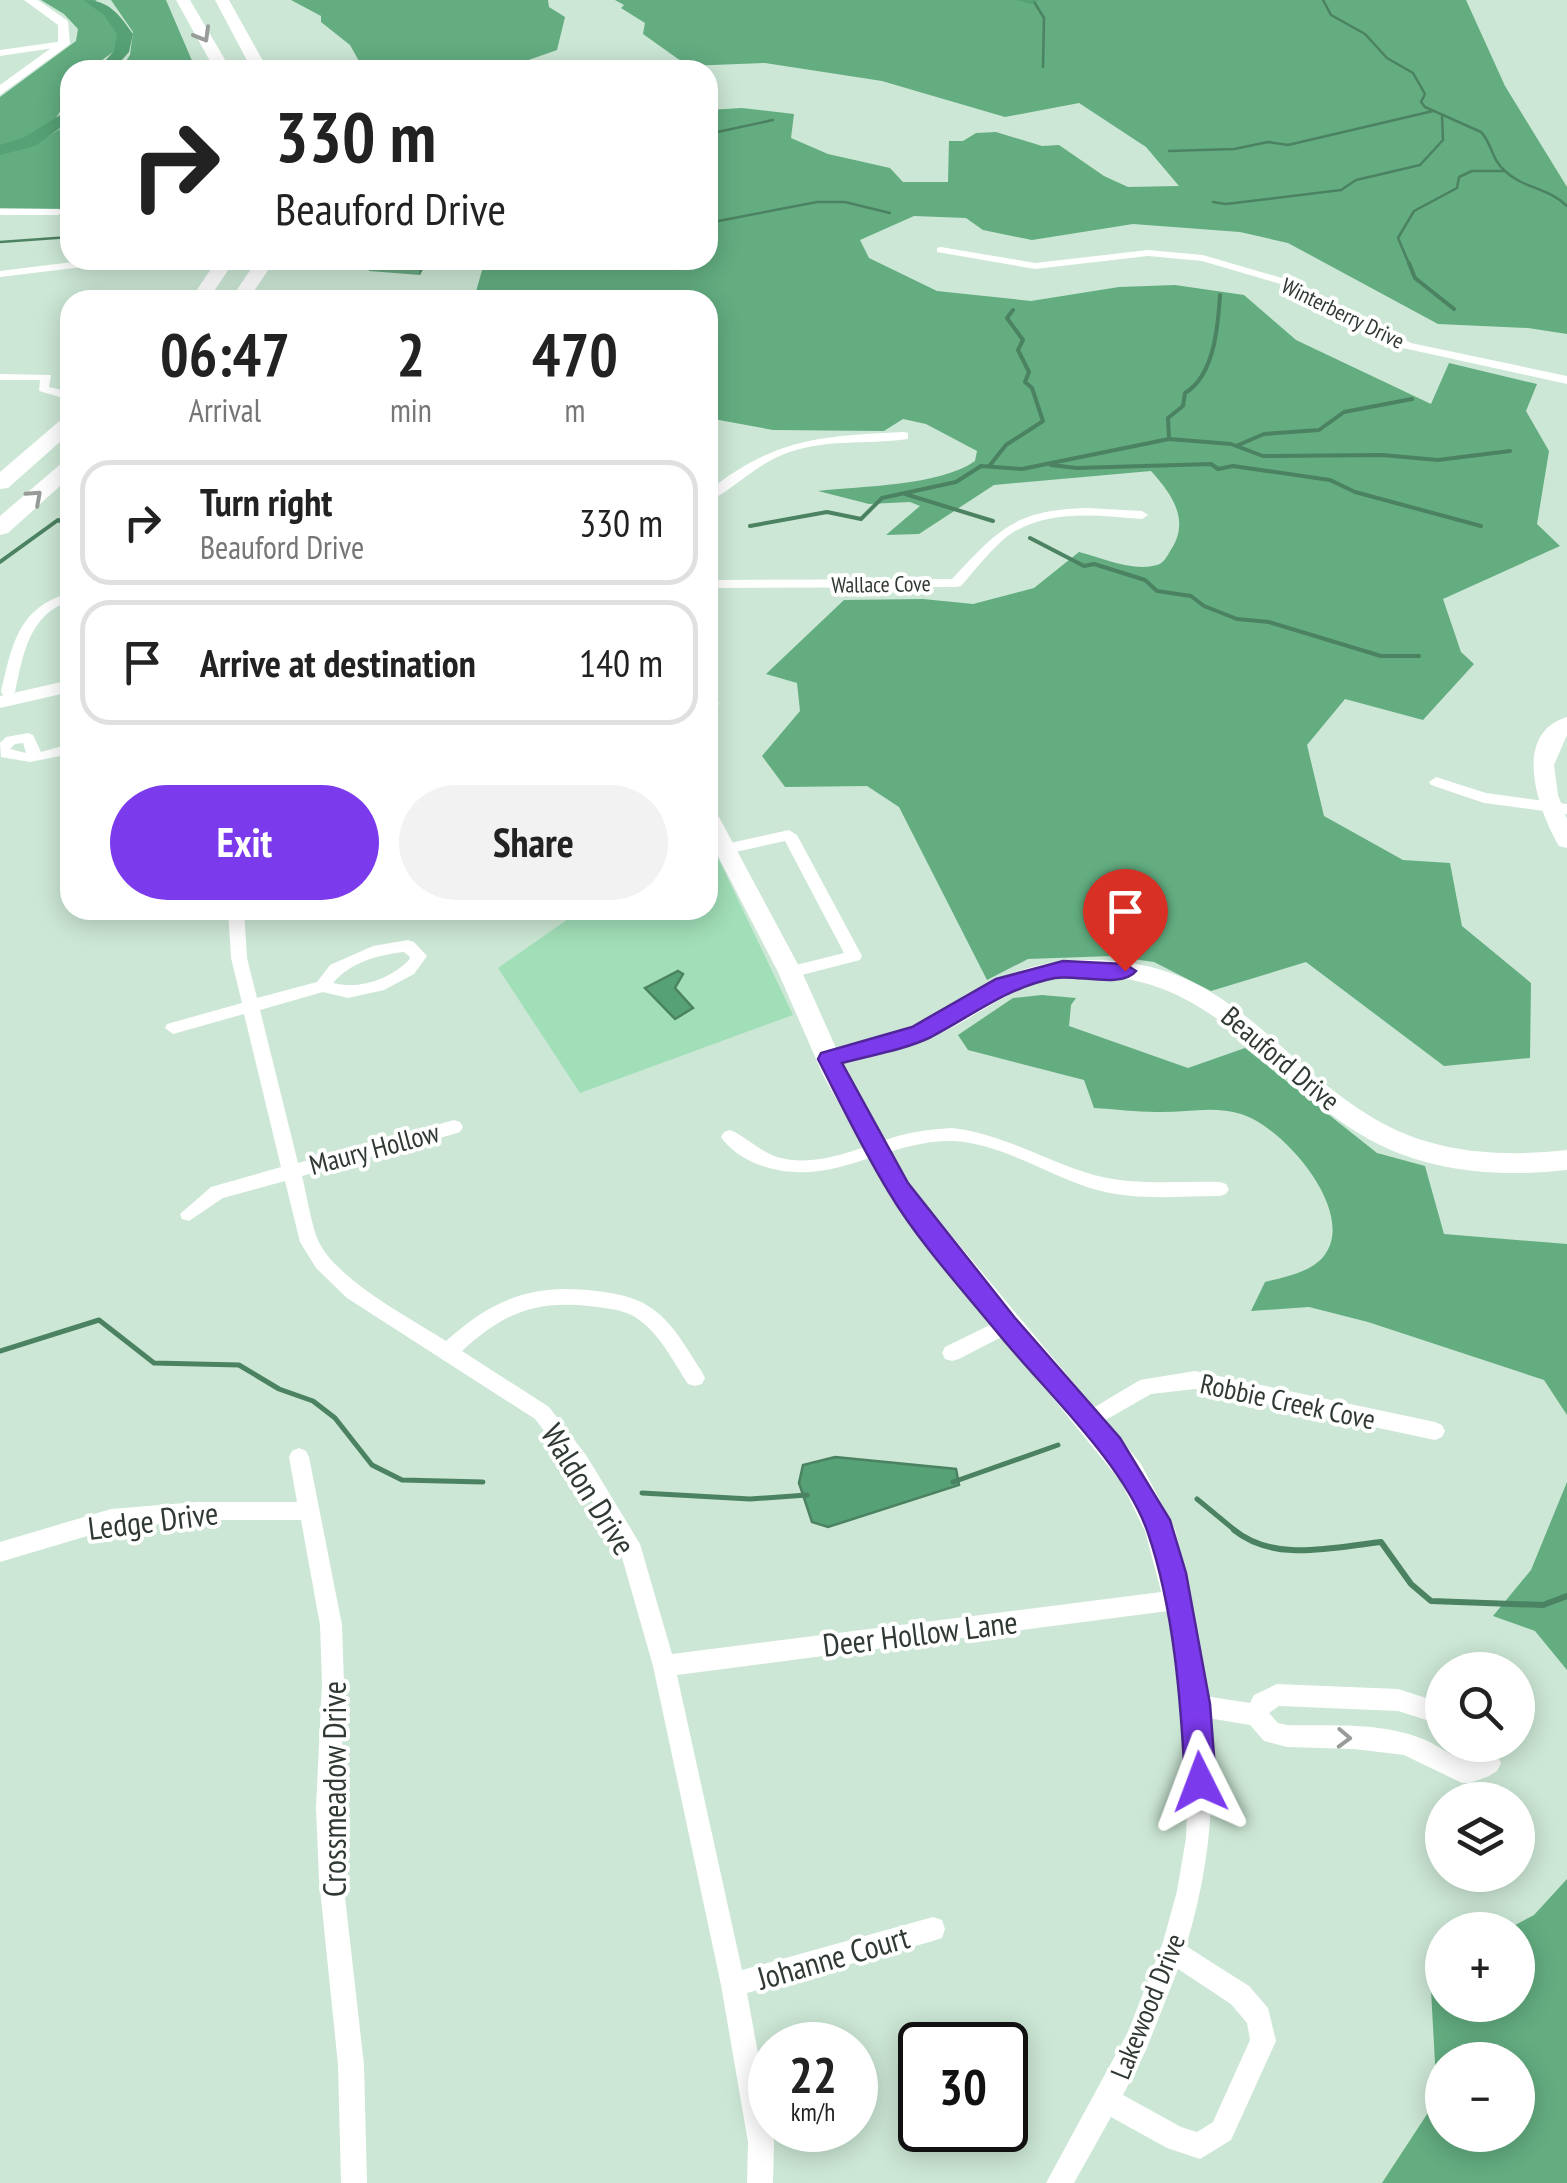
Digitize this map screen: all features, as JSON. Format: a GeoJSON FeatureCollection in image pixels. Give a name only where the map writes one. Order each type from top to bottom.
{"type":"FeatureCollection","features":[{"type":"Feature","properties":{"kind":"highway"},"geometry":{"type":"LineString","coordinates":[[182,0],[217,60]]}},
{"type":"Feature","properties":{"kind":"highway"},"geometry":{"type":"LineString","coordinates":[[222,0],[255,60]]}},
{"type":"Feature","properties":{"kind":"highway"},"geometry":{"type":"LineString","coordinates":[[0,483],[60,431]]}},
{"type":"Feature","properties":{"kind":"highway"},"geometry":{"type":"LineString","coordinates":[[0,528],[60,475]]}},
{"type":"Feature","properties":{"kind":"street"},"geometry":{"type":"LineString","coordinates":[[30,0],[64,24],[64,44]]}},
{"type":"Feature","properties":{"kind":"street"},"geometry":{"type":"LineString","coordinates":[[0,54],[64,44]]}},
{"type":"Feature","properties":{"kind":"street"},"geometry":{"type":"LineString","coordinates":[[0,90],[64,44]]}},
{"type":"Feature","properties":{"kind":"street"},"geometry":{"type":"LineString","coordinates":[[0,212],[58,212]]}},
{"type":"Feature","properties":{"kind":"street","name":"Winterberry Drive"},"geometry":{"type":"LineString","coordinates":[[941,250],[1036,266],[1148,253],[1203,258],[1288,282],[1407,346],[1567,380]]}},
{"type":"Feature","properties":{"kind":"street"},"geometry":{"type":"LineString","coordinates":[[0,274],[60,267]]}},
{"type":"Feature","properties":{"kind":"street"},"geometry":{"type":"LineString","coordinates":[[0,377],[47,378],[43,390],[60,394]]}},
{"type":"Feature","properties":{"kind":"street"},"geometry":{"type":"LineString","coordinates":[[718,490],[772,452],[828,440],[904,436]]}},
{"type":"Feature","properties":{"kind":"street","name":"Wallace Cove"},"geometry":{"type":"LineString","coordinates":[[718,584],[956,583],[1001,535],[1018,525],[1063,514],[1142,516]]}},
{"type":"Feature","properties":{"kind":"street","name":"Wallace Cove"},"geometry":{"type":"LineString","coordinates":[[718,572],[746,573],[806,585]]}},
{"type":"Feature","properties":{"kind":"street"},"geometry":{"type":"LineString","coordinates":[[60,602],[32,617],[21,639],[7,695],[60,687]]}},
{"type":"Feature","properties":{"kind":"street"},"geometry":{"type":"LineString","coordinates":[[1567,723],[1554,734],[1542,760],[1544,790],[1558,808],[1567,841]]}},
{"type":"Feature","properties":{"kind":"street"},"geometry":{"type":"LineString","coordinates":[[35,757],[60,751]]}},
{"type":"Feature","properties":{"kind":"street"},"geometry":{"type":"LineString","coordinates":[[1436,782],[1484,798],[1558,808]]}},
{"type":"Feature","properties":{"kind":"street","name":"Lakewood Drive"},"geometry":{"type":"LineString","coordinates":[[718,835],[790,972],[829,1059],[878,1151],[926,1227],[1090,1420],[1131,1473],[1160,1529],[1196,1704],[1200,1782],[1196,1856],[1175,1953],[1108,2102],[1060,2183]]}},
{"type":"Feature","properties":{"kind":"street"},"geometry":{"type":"LineString","coordinates":[[726,849],[789,835],[854,956],[790,972]]}},
{"type":"Feature","properties":{"kind":"street","name":"Waldon Drive"},"geometry":{"type":"LineString","coordinates":[[237,920],[239,958],[250,1007],[309,1242],[323,1263],[354,1292],[542,1413],[579,1462],[629,1544],[664,1666],[733,1985],[761,2142],[760,2183]]}},
{"type":"Feature","properties":{"kind":"street"},"geometry":{"type":"LineString","coordinates":[[173,1028],[323,986],[346,992],[362,989],[411,971],[420,956],[408,946],[398,946],[341,965],[326,977],[323,986]]}},
{"type":"Feature","properties":{"kind":"street","name":"Beauford Drive"},"geometry":{"type":"LineString","coordinates":[[829,1059],[919,1033],[1004,984],[1029,975],[1104,968],[1183,986],[1225,1008],[1349,1115],[1384,1135],[1426,1151],[1480,1162],[1532,1166],[1567,1160]]}},
{"type":"Feature","properties":{"kind":"street","name":"Maury Hollow"},"geometry":{"type":"LineString","coordinates":[[189,1214],[217,1192],[454,1127]]}},
{"type":"Feature","properties":{"kind":"street"},"geometry":{"type":"LineString","coordinates":[[730,1137],[763,1163],[786,1168],[815,1167],[931,1135],[970,1136],[1099,1184],[1220,1189]]}},
{"type":"Feature","properties":{"kind":"street"},"geometry":{"type":"LineString","coordinates":[[449,1350],[480,1320],[508,1304],[568,1294],[639,1310],[673,1345],[695,1378]]}},
{"type":"Feature","properties":{"kind":"street"},"geometry":{"type":"LineString","coordinates":[[952,1353],[1006,1325]]}},
{"type":"Feature","properties":{"kind":"street","name":"Robbie Creek Cove"},"geometry":{"type":"LineString","coordinates":[[1090,1420],[1147,1386],[1195,1380],[1435,1431]]}},
{"type":"Feature","properties":{"kind":"street","name":"Crossmeadow Drive"},"geometry":{"type":"LineString","coordinates":[[300,1457],[331,1625],[334,1684],[328,1808],[331,1879],[351,2065],[354,2183]]}},
{"type":"Feature","properties":{"kind":"street","name":"Ledge Drive"},"geometry":{"type":"LineString","coordinates":[[0,1552],[112,1519],[196,1510],[310,1511]]}},
{"type":"Feature","properties":{"kind":"street","name":"Deer Hollow Lane"},"geometry":{"type":"LineString","coordinates":[[664,1666],[1177,1600]]}},
{"type":"Feature","properties":{"kind":"street"},"geometry":{"type":"LineString","coordinates":[[1256,1715],[1262,1704],[1276,1695],[1398,1700],[1425,1709]]}},
{"type":"Feature","properties":{"kind":"street"},"geometry":{"type":"LineString","coordinates":[[1196,1704],[1256,1715],[1272,1734],[1388,1740],[1425,1751]]}},
{"type":"Feature","properties":{"kind":"street"},"geometry":{"type":"LineString","coordinates":[[1442,1762],[1462,1774],[1478,1772],[1488,1762]]}},
{"type":"Feature","properties":{"kind":"street","name":"Johanne Court"},"geometry":{"type":"LineString","coordinates":[[733,1985],[933,1929]]}},
{"type":"Feature","properties":{"kind":"street"},"geometry":{"type":"LineString","coordinates":[[1108,2102],[1176,2139],[1200,2146],[1222,2131],[1263,2041],[1259,2017],[1240,1995],[1175,1953]]}},
{"type":"Feature","properties":{"kind":"shaded area"},"geometry":{"type":"Polygon","coordinates":[[[41,0],[97,0],[90,4],[112,22],[119,48],[102,60],[60,60],[59,113],[41,132],[0,149],[0,97],[76,41],[78,29],[64,14],[41,0]]]}},
{"type":"Feature","properties":{"kind":"shaded area"},"geometry":{"type":"Polygon","coordinates":[[[111,0],[166,0],[192,60],[127,60],[133,32],[111,0]]]}},
{"type":"Feature","properties":{"kind":"shaded area"},"geometry":{"type":"Polygon","coordinates":[[[291,0],[548,0],[549,7],[565,17],[557,50],[528,60],[358,60],[350,45],[321,22],[321,16],[291,0]]]}},
{"type":"Feature","properties":{"kind":"shaded area"},"geometry":{"type":"Polygon","coordinates":[[[615,0],[1466,0],[1505,86],[1567,187],[1567,334],[1438,324],[1288,243],[1240,232],[1133,224],[1032,240],[983,230],[966,218],[914,216],[860,240],[869,258],[937,291],[1031,301],[1119,287],[1175,285],[1244,295],[1296,340],[1431,404],[1449,363],[1537,384],[1526,411],[1549,451],[1537,524],[1560,546],[1443,599],[1461,652],[1474,664],[1423,720],[1345,699],[1307,745],[1324,816],[1403,860],[1450,863],[1462,926],[1531,983],[1530,1058],[1444,1066],[1306,962],[1211,991],[1154,962],[1112,956],[1028,959],[987,980],[899,807],[867,786],[785,787],[762,756],[800,711],[797,683],[766,674],[844,600],[923,599],[973,604],[1034,588],[1079,552],[1128,566],[1157,565],[1166,558],[1177,537],[1179,517],[1171,497],[1151,471],[994,485],[919,534],[886,535],[920,506],[910,502],[869,504],[818,491],[942,476],[975,461],[977,451],[926,424],[903,419],[884,431],[773,430],[718,420],[718,290],[476,290],[482,270],[718,270],[718,109],[794,114],[791,138],[828,154],[890,168],[903,182],[948,182],[949,141],[996,132],[1042,146],[1059,145],[1104,176],[1128,187],[1179,186],[1146,147],[1079,103],[1005,117],[882,81],[765,63],[718,65],[718,60],[680,60],[643,34],[645,23],[621,8],[624,5],[615,0]]]}},
{"type":"Feature","properties":{"kind":"shaded area"},"geometry":{"type":"Polygon","coordinates":[[[60,129],[60,209],[0,208],[0,154],[37,143],[60,129]]]}},
{"type":"Feature","properties":{"kind":"shaded area"},"geometry":{"type":"Polygon","coordinates":[[[718,858],[793,1015],[580,1093],[498,968],[567,920],[718,920],[718,858]]]}},
{"type":"Feature","properties":{"kind":"shaded area"},"geometry":{"type":"Polygon","coordinates":[[[678,971],[683,974],[675,988],[693,1008],[675,1019],[645,988],[678,971]]]}},
{"type":"Feature","properties":{"kind":"shaded area"},"geometry":{"type":"Polygon","coordinates":[[[1013,998],[1076,998],[1071,1005],[1069,1026],[1188,1068],[1245,1048],[1377,1153],[1425,1166],[1444,1234],[1567,1244],[1567,1415],[1544,1380],[1368,1322],[1309,1307],[1251,1311],[1265,1282],[1307,1269],[1326,1253],[1332,1235],[1331,1214],[1310,1172],[1276,1135],[1241,1114],[1220,1110],[1156,1112],[1094,1108],[1084,1080],[968,1050],[958,1035],[1013,998]]]}},
{"type":"Feature","properties":{"kind":"shaded area"},"geometry":{"type":"Polygon","coordinates":[[[835,1457],[956,1469],[959,1485],[828,1527],[812,1522],[799,1483],[803,1465],[835,1457]]]}},
{"type":"Feature","properties":{"kind":"shaded area"},"geometry":{"type":"Polygon","coordinates":[[[1567,1482],[1567,1670],[1535,1631],[1493,1616],[1531,1570],[1567,1482]]]}},
{"type":"Feature","properties":{"kind":"shaded area"},"geometry":{"type":"Polygon","coordinates":[[[1567,1879],[1567,2183],[1382,2183],[1425,2117],[1425,2152],[1535,2152],[1535,2042],[1434,2042],[1433,2022],[1535,2022],[1535,1914],[1567,1879]]]}},
{"type":"Feature","properties":{"kind":"waterway"},"geometry":{"type":"LineString","coordinates":[[90,0],[109,12],[125,34],[121,52],[114,60]]}},
{"type":"Feature","properties":{"kind":"waterway"},"geometry":{"type":"LineString","coordinates":[[1024,0],[1031,0]]}},
{"type":"Feature","properties":{"kind":"waterway"},"geometry":{"type":"LineString","coordinates":[[1033,0],[1044,18],[1043,67]]}},
{"type":"Feature","properties":{"kind":"waterway"},"geometry":{"type":"LineString","coordinates":[[1323,0],[1331,15],[1365,34],[1387,58],[1413,73],[1425,94],[1421,102],[1425,107],[1481,132],[1505,171],[1567,206]]}},
{"type":"Feature","properties":{"kind":"waterway"},"geometry":{"type":"LineString","coordinates":[[1169,151],[1234,149],[1268,142],[1288,145],[1433,111]]}},
{"type":"Feature","properties":{"kind":"waterway"},"geometry":{"type":"LineString","coordinates":[[1213,202],[1226,204],[1341,190],[1356,180],[1420,165],[1443,140],[1442,115]]}},
{"type":"Feature","properties":{"kind":"waterway"},"geometry":{"type":"LineString","coordinates":[[718,132],[773,120]]}},
{"type":"Feature","properties":{"kind":"waterway"},"geometry":{"type":"LineString","coordinates":[[0,150],[29,142],[60,121]]}},
{"type":"Feature","properties":{"kind":"waterway"},"geometry":{"type":"LineString","coordinates":[[1410,266],[1398,238],[1414,211],[1457,188],[1459,177],[1472,171],[1504,171]]}},
{"type":"Feature","properties":{"kind":"waterway"},"geometry":{"type":"LineString","coordinates":[[718,221],[817,202],[845,202],[890,213]]}},
{"type":"Feature","properties":{"kind":"waterway"},"geometry":{"type":"LineString","coordinates":[[0,242],[60,238]]}},
{"type":"Feature","properties":{"kind":"waterway"},"geometry":{"type":"LineString","coordinates":[[1409,263],[1415,278],[1454,309]]}},
{"type":"Feature","properties":{"kind":"waterway"},"geometry":{"type":"LineString","coordinates":[[1169,439],[1168,418],[1183,406],[1185,393],[1195,385],[1208,363],[1216,336],[1220,295]]}},
{"type":"Feature","properties":{"kind":"waterway"},"geometry":{"type":"LineString","coordinates":[[990,465],[1006,445],[1043,421],[1032,388],[1025,382],[1029,372],[1018,350],[1023,340],[1007,318],[1013,310]]}},
{"type":"Feature","properties":{"kind":"waterway"},"geometry":{"type":"LineString","coordinates":[[1236,446],[1264,434],[1319,430],[1344,412],[1412,399]]}},
{"type":"Feature","properties":{"kind":"waterway"},"geometry":{"type":"LineString","coordinates":[[750,526],[827,512],[861,519],[882,498],[956,482],[981,466],[1022,469],[1169,439]]}},
{"type":"Feature","properties":{"kind":"waterway"},"geometry":{"type":"LineString","coordinates":[[1169,439],[1236,446]]}},
{"type":"Feature","properties":{"kind":"waterway"},"geometry":{"type":"LineString","coordinates":[[1236,446],[1263,456],[1382,455],[1438,460],[1510,451]]}},
{"type":"Feature","properties":{"kind":"waterway"},"geometry":{"type":"LineString","coordinates":[[1051,465],[1077,468],[1211,464],[1218,469],[1233,466],[1330,480],[1355,492],[1481,526]]}},
{"type":"Feature","properties":{"kind":"waterway"},"geometry":{"type":"LineString","coordinates":[[905,494],[993,521]]}},
{"type":"Feature","properties":{"kind":"waterway"},"geometry":{"type":"LineString","coordinates":[[0,562],[60,521]]}},
{"type":"Feature","properties":{"kind":"waterway"},"geometry":{"type":"LineString","coordinates":[[1030,538],[1084,566],[1094,564],[1145,580],[1157,591],[1191,596],[1204,606],[1237,619],[1269,622],[1381,656],[1419,656]]}},
{"type":"Feature","properties":{"kind":"waterway"},"geometry":{"type":"LineString","coordinates":[[0,1351],[99,1320],[154,1363],[239,1365],[279,1389],[313,1401],[335,1418],[372,1465],[402,1480],[483,1482]]}},
{"type":"Feature","properties":{"kind":"waterway"},"geometry":{"type":"LineString","coordinates":[[953,1482],[1058,1445]]}},
{"type":"Feature","properties":{"kind":"waterway"},"geometry":{"type":"LineString","coordinates":[[642,1493],[750,1499],[807,1495]]}},
{"type":"Feature","properties":{"kind":"waterway"},"geometry":{"type":"LineString","coordinates":[[1197,1499],[1236,1531]]}},
{"type":"Feature","properties":{"kind":"waterway"},"geometry":{"type":"LineString","coordinates":[[1236,1531],[1250,1540],[1286,1550],[1381,1542],[1411,1584],[1431,1601],[1543,1605],[1567,1596]]}},
{"type":"Feature","properties":{"kind":"route"},"geometry":{"type":"LineString","coordinates":[[1125,971],[1063,969],[1029,975],[1004,984],[919,1033],[829,1059],[899,1190],[1006,1325],[1090,1420],[1131,1473],[1146,1501],[1160,1529],[1172,1573],[1196,1704],[1200,1782]]}}]}
